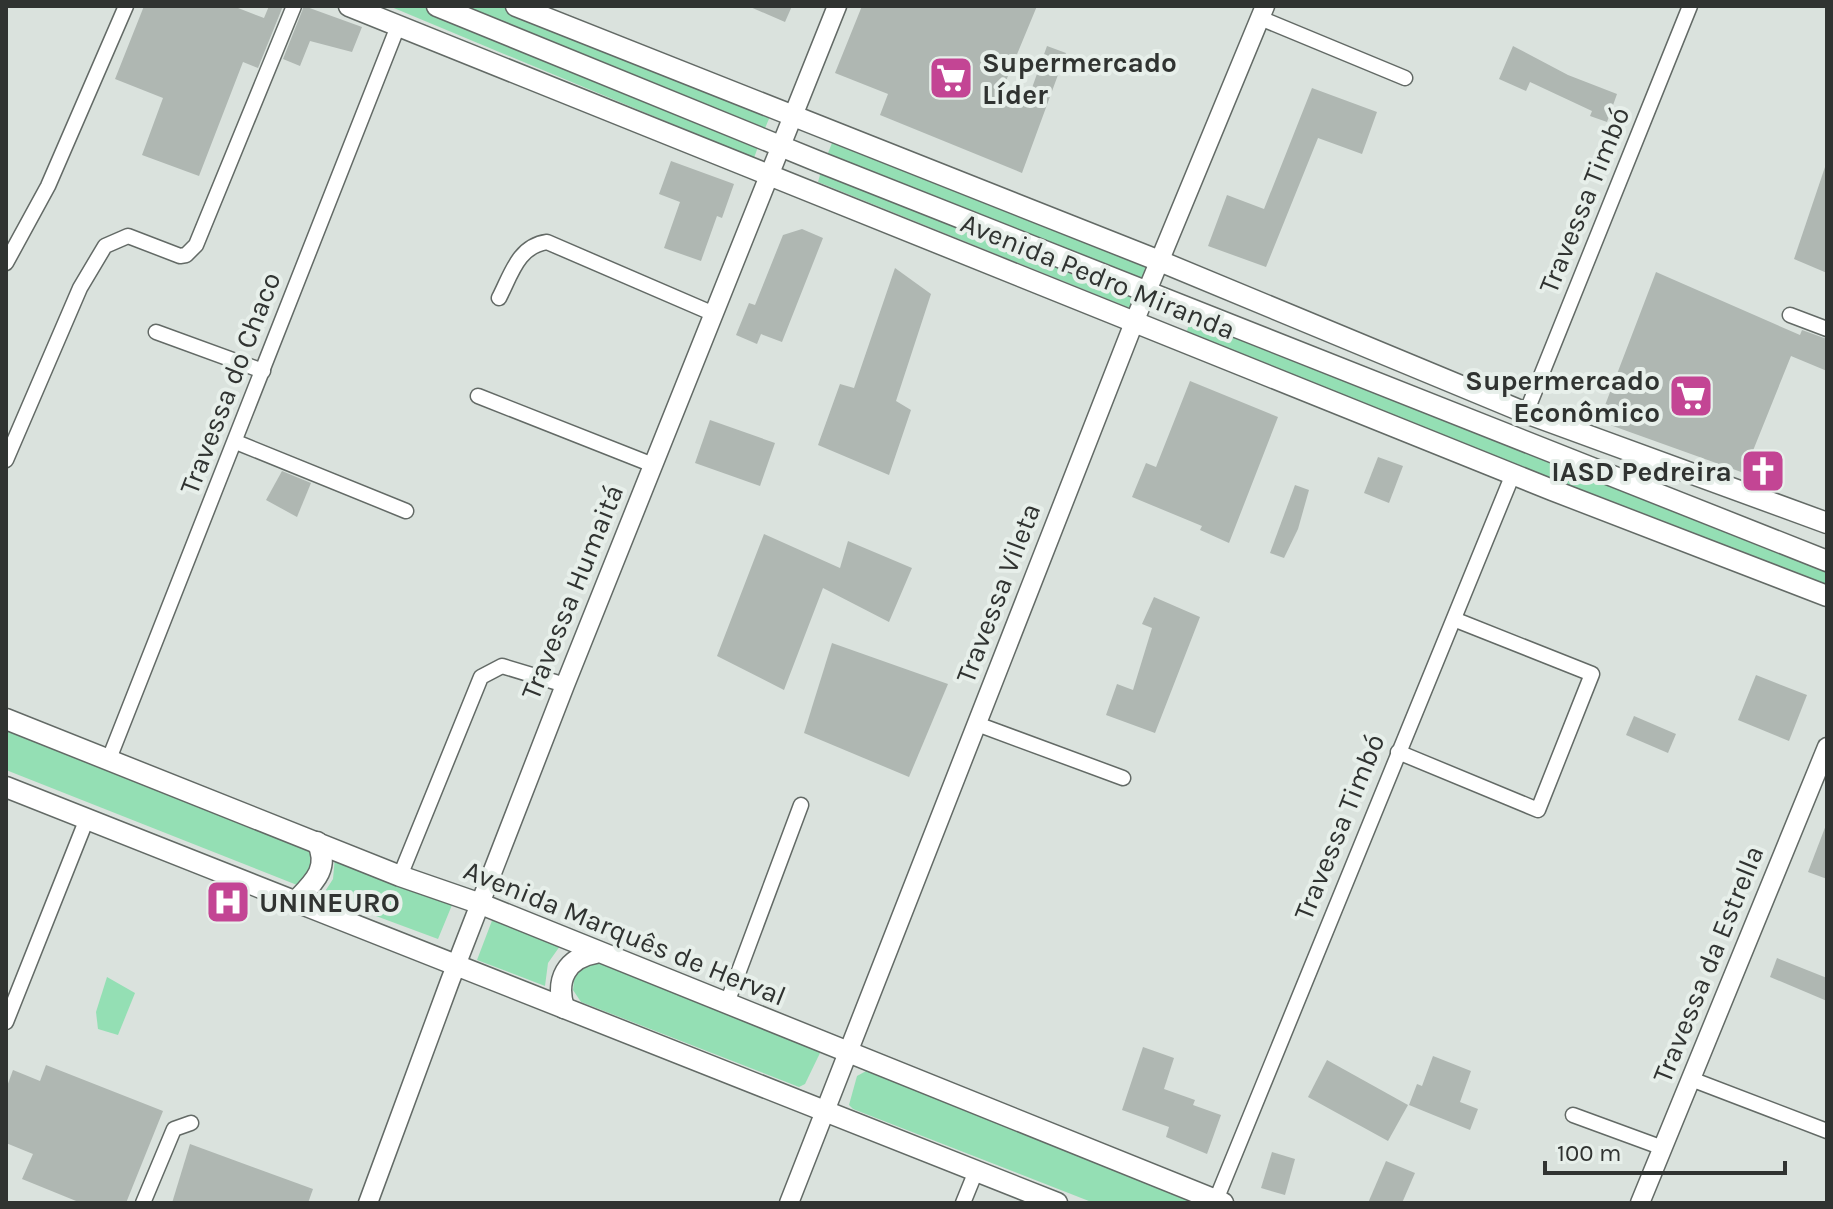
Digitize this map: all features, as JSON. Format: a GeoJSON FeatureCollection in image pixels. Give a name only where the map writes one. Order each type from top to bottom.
{"type":"FeatureCollection","features":[{"type":"Feature","properties":{"kind":"main road","name":"Avenida Pedro Miranda"},"geometry":{"type":"LineString","coordinates":[[349,6],[1513,474],[1827,596]]}},
{"type":"Feature","properties":{"kind":"main road","name":"Avenida Pedro Miranda"},"geometry":{"type":"LineString","coordinates":[[437,6],[1148,293],[1827,561]]}},
{"type":"Feature","properties":{"kind":"main road","name":"Avenida Pedro Miranda"},"geometry":{"type":"LineString","coordinates":[[516,6],[1162,262],[1526,413],[1827,523]]}},
{"type":"Feature","properties":{"kind":"main road","name":"Avenida Marquês de Herval"},"geometry":{"type":"LineString","coordinates":[[6,719],[400,876],[481,904],[596,953],[849,1051],[1220,1202]]}},
{"type":"Feature","properties":{"kind":"main road"},"geometry":{"type":"LineString","coordinates":[[6,787],[1057,1203]]}},
{"type":"Feature","properties":{"kind":"main road"},"geometry":{"type":"LineString","coordinates":[[294,903],[320,874],[323,858],[317,842]]}},
{"type":"Feature","properties":{"kind":"main road"},"geometry":{"type":"LineString","coordinates":[[564,1008],[561,992],[566,969],[579,956],[596,953]]}},
{"type":"Feature","properties":{"kind":"street"},"geometry":{"type":"LineString","coordinates":[[6,263],[48,186],[126,6]]}},
{"type":"Feature","properties":{"kind":"street"},"geometry":{"type":"LineString","coordinates":[[6,460],[60,330],[105,246],[128,236],[180,256],[186,255],[196,245],[294,6]]}},
{"type":"Feature","properties":{"kind":"street","name":"Travessa Humaitá"},"geometry":{"type":"LineString","coordinates":[[368,1203],[565,685],[837,6]]}},
{"type":"Feature","properties":{"kind":"street","name":"Travessa Timbó"},"geometry":{"type":"LineString","coordinates":[[1526,413],[1690,6]]}},
{"type":"Feature","properties":{"kind":"street"},"geometry":{"type":"LineString","coordinates":[[1262,12],[1405,78]]}},
{"type":"Feature","properties":{"kind":"street","name":"Travessa Vileta"},"geometry":{"type":"LineString","coordinates":[[789,1203],[1135,320],[1162,262],[1262,12]]}},
{"type":"Feature","properties":{"kind":"street","name":"Travessa do Chaco"},"geometry":{"type":"LineString","coordinates":[[109,759],[398,26]]}},
{"type":"Feature","properties":{"kind":"street"},"geometry":{"type":"LineString","coordinates":[[499,298],[521,255],[528,247],[547,242],[714,314]]}},
{"type":"Feature","properties":{"kind":"street"},"geometry":{"type":"LineString","coordinates":[[1790,315],[1827,329]]}},
{"type":"Feature","properties":{"kind":"street"},"geometry":{"type":"LineString","coordinates":[[156,332],[263,371]]}},
{"type":"Feature","properties":{"kind":"street"},"geometry":{"type":"LineString","coordinates":[[478,396],[653,465]]}},
{"type":"Feature","properties":{"kind":"street"},"geometry":{"type":"LineString","coordinates":[[236,442],[406,511]]}},
{"type":"Feature","properties":{"kind":"street","name":"Travessa Timbó"},"geometry":{"type":"LineString","coordinates":[[1220,1202],[1398,752],[1456,620],[1513,474]]}},
{"type":"Feature","properties":{"kind":"street"},"geometry":{"type":"LineString","coordinates":[[1398,752],[1538,810],[1592,674],[1456,620]]}},
{"type":"Feature","properties":{"kind":"street"},"geometry":{"type":"LineString","coordinates":[[400,876],[481,677],[502,666],[565,685]]}},
{"type":"Feature","properties":{"kind":"street"},"geometry":{"type":"LineString","coordinates":[[977,724],[1123,778]]}},
{"type":"Feature","properties":{"kind":"street","name":"Travessa da Estrella"},"geometry":{"type":"LineString","coordinates":[[1640,1203],[1827,747]]}},
{"type":"Feature","properties":{"kind":"street"},"geometry":{"type":"LineString","coordinates":[[727,1003],[801,805]]}},
{"type":"Feature","properties":{"kind":"street"},"geometry":{"type":"LineString","coordinates":[[6,1022],[9,1004],[86,821]]}},
{"type":"Feature","properties":{"kind":"street"},"geometry":{"type":"LineString","coordinates":[[1691,1079],[1827,1131]]}},
{"type":"Feature","properties":{"kind":"street"},"geometry":{"type":"LineString","coordinates":[[1573,1115],[1663,1148]]}},
{"type":"Feature","properties":{"kind":"street"},"geometry":{"type":"LineString","coordinates":[[143,1203],[174,1129],[191,1123]]}},
{"type":"Feature","properties":{"kind":"street"},"geometry":{"type":"LineString","coordinates":[[963,1203],[976,1171]]}},
{"type":"Feature","properties":{"kind":"green space"},"geometry":{"type":"Polygon","coordinates":[[[389,6],[426,6],[759,144],[754,158],[389,6]]]}},
{"type":"Feature","properties":{"kind":"green space"},"geometry":{"type":"Polygon","coordinates":[[[456,6],[501,6],[771,114],[763,133],[456,6]]]}},
{"type":"Feature","properties":{"kind":"green space"},"geometry":{"type":"Polygon","coordinates":[[[834,138],[1147,261],[1141,282],[826,158],[834,138]]]}},
{"type":"Feature","properties":{"kind":"green space"},"geometry":{"type":"Polygon","coordinates":[[[822,168],[1139,294],[1132,309],[818,182],[822,168]]]}},
{"type":"Feature","properties":{"kind":"green space"},"geometry":{"type":"Polygon","coordinates":[[[1193,315],[1827,565],[1827,589],[1186,333],[1193,315]]]}},
{"type":"Feature","properties":{"kind":"green space"},"geometry":{"type":"Polygon","coordinates":[[[6,729],[310,849],[310,869],[297,885],[6,770],[6,729]]]}},
{"type":"Feature","properties":{"kind":"green space"},"geometry":{"type":"Polygon","coordinates":[[[335,857],[452,905],[438,939],[322,896],[333,879],[335,857]]]}},
{"type":"Feature","properties":{"kind":"green space"},"geometry":{"type":"Polygon","coordinates":[[[493,918],[560,946],[548,963],[545,986],[477,960],[493,918]]]}},
{"type":"Feature","properties":{"kind":"green space"},"geometry":{"type":"Polygon","coordinates":[[[593,961],[817,1049],[820,1053],[805,1084],[799,1087],[581,1002],[573,990],[575,972],[593,961]]]}},
{"type":"Feature","properties":{"kind":"green space"},"geometry":{"type":"Polygon","coordinates":[[[107,977],[135,993],[118,1035],[98,1029],[96,1012],[107,977]]]}},
{"type":"Feature","properties":{"kind":"green space"},"geometry":{"type":"Polygon","coordinates":[[[868,1070],[1201,1203],[1094,1203],[853,1109],[849,1105],[857,1076],[868,1070]]]}},
{"type":"Feature","properties":{"kind":"building"},"geometry":{"type":"Polygon","coordinates":[[[144,6],[233,6],[264,18],[269,6],[283,6],[258,68],[243,62],[199,176],[142,155],[163,98],[115,79],[144,6]]]}},
{"type":"Feature","properties":{"kind":"building"},"geometry":{"type":"Polygon","coordinates":[[[304,6],[362,27],[352,52],[310,41],[300,66],[283,59],[304,6]]]}},
{"type":"Feature","properties":{"kind":"building"},"geometry":{"type":"Polygon","coordinates":[[[748,6],[792,6],[785,22],[748,6]]]}},
{"type":"Feature","properties":{"kind":"building"},"geometry":{"type":"Polygon","coordinates":[[[862,6],[1037,6],[1003,88],[1028,99],[1047,46],[1066,53],[1022,173],[880,115],[888,94],[835,73],[862,6]]]}},
{"type":"Feature","properties":{"kind":"building"},"geometry":{"type":"Polygon","coordinates":[[[1513,46],[1568,75],[1617,94],[1607,122],[1590,116],[1592,111],[1530,82],[1526,91],[1499,79],[1513,46]]]}},
{"type":"Feature","properties":{"kind":"building"},"geometry":{"type":"Polygon","coordinates":[[[1312,88],[1377,112],[1362,154],[1318,138],[1266,267],[1208,246],[1227,195],[1264,209],[1312,88]]]}},
{"type":"Feature","properties":{"kind":"building"},"geometry":{"type":"Polygon","coordinates":[[[671,161],[734,184],[722,218],[717,216],[701,261],[664,248],[680,202],[659,194],[671,161]]]}},
{"type":"Feature","properties":{"kind":"building"},"geometry":{"type":"Polygon","coordinates":[[[1827,168],[1827,273],[1794,259],[1827,168]]]}},
{"type":"Feature","properties":{"kind":"building"},"geometry":{"type":"Polygon","coordinates":[[[802,229],[823,238],[782,342],[761,334],[757,344],[736,335],[749,303],[755,305],[783,235],[802,229]]]}},
{"type":"Feature","properties":{"kind":"building"},"geometry":{"type":"Polygon","coordinates":[[[895,268],[931,294],[896,401],[911,410],[889,475],[818,445],[840,384],[854,388],[895,268]]]}},
{"type":"Feature","properties":{"kind":"building","name":"Supermercado Econômico"},"geometry":{"type":"Polygon","coordinates":[[[1656,272],[1800,335],[1802,330],[1827,339],[1827,371],[1791,356],[1744,473],[1599,421],[1656,272]]]}},
{"type":"Feature","properties":{"kind":"building"},"geometry":{"type":"Polygon","coordinates":[[[1190,381],[1278,417],[1229,543],[1200,530],[1202,526],[1132,497],[1146,463],[1156,467],[1190,381]]]}},
{"type":"Feature","properties":{"kind":"building"},"geometry":{"type":"Polygon","coordinates":[[[710,420],[775,443],[760,486],[695,463],[710,420]]]}},
{"type":"Feature","properties":{"kind":"building"},"geometry":{"type":"Polygon","coordinates":[[[1378,457],[1403,466],[1389,503],[1364,493],[1378,457]]]}},
{"type":"Feature","properties":{"kind":"building"},"geometry":{"type":"Polygon","coordinates":[[[282,471],[311,483],[297,517],[266,500],[282,471]]]}},
{"type":"Feature","properties":{"kind":"building"},"geometry":{"type":"Polygon","coordinates":[[[1295,485],[1309,490],[1298,529],[1284,558],[1270,553],[1295,485]]]}},
{"type":"Feature","properties":{"kind":"building"},"geometry":{"type":"Polygon","coordinates":[[[764,534],[840,568],[848,541],[912,568],[889,622],[823,588],[784,690],[717,656],[764,534]]]}},
{"type":"Feature","properties":{"kind":"building"},"geometry":{"type":"Polygon","coordinates":[[[1154,597],[1200,617],[1155,733],[1106,715],[1117,684],[1133,690],[1152,628],[1142,624],[1154,597]]]}},
{"type":"Feature","properties":{"kind":"building"},"geometry":{"type":"Polygon","coordinates":[[[832,643],[948,684],[909,777],[804,733],[832,643]]]}},
{"type":"Feature","properties":{"kind":"building"},"geometry":{"type":"Polygon","coordinates":[[[1756,675],[1807,695],[1789,741],[1738,720],[1756,675]]]}},
{"type":"Feature","properties":{"kind":"building"},"geometry":{"type":"Polygon","coordinates":[[[1634,716],[1676,734],[1668,753],[1626,735],[1634,716]]]}},
{"type":"Feature","properties":{"kind":"building"},"geometry":{"type":"Polygon","coordinates":[[[1827,825],[1827,879],[1808,872],[1827,825]]]}},
{"type":"Feature","properties":{"kind":"building"},"geometry":{"type":"Polygon","coordinates":[[[1777,958],[1827,978],[1827,1001],[1770,977],[1777,958]]]}},
{"type":"Feature","properties":{"kind":"building"},"geometry":{"type":"Polygon","coordinates":[[[1143,1047],[1174,1058],[1164,1089],[1195,1100],[1193,1105],[1221,1115],[1207,1154],[1166,1137],[1169,1127],[1122,1110],[1143,1047]]]}},
{"type":"Feature","properties":{"kind":"building"},"geometry":{"type":"Polygon","coordinates":[[[1433,1056],[1471,1071],[1460,1102],[1478,1109],[1470,1130],[1409,1105],[1417,1084],[1422,1086],[1433,1056]]]}},
{"type":"Feature","properties":{"kind":"building"},"geometry":{"type":"Polygon","coordinates":[[[1327,1060],[1408,1105],[1388,1141],[1308,1097],[1327,1060]]]}},
{"type":"Feature","properties":{"kind":"building"},"geometry":{"type":"Polygon","coordinates":[[[46,1065],[163,1111],[126,1203],[81,1203],[22,1179],[33,1154],[6,1143],[6,1089],[13,1070],[40,1081],[46,1065]]]}},
{"type":"Feature","properties":{"kind":"building"},"geometry":{"type":"Polygon","coordinates":[[[190,1144],[313,1189],[308,1203],[172,1203],[190,1144]]]}},
{"type":"Feature","properties":{"kind":"building"},"geometry":{"type":"Polygon","coordinates":[[[1272,1152],[1295,1159],[1285,1195],[1261,1188],[1272,1152]]]}},
{"type":"Feature","properties":{"kind":"building"},"geometry":{"type":"Polygon","coordinates":[[[1386,1161],[1415,1173],[1402,1203],[1368,1203],[1386,1161]]]}},
{"type":"Feature","properties":{"kind":"place","name":"Supermercado Líder"},"geometry":{"type":"Point","coordinates":[951,78]}},
{"type":"Feature","properties":{"kind":"place","name":"Supermercado Econômico"},"geometry":{"type":"Point","coordinates":[1691,396]}},
{"type":"Feature","properties":{"kind":"place","name":"IASD Pedreira"},"geometry":{"type":"Point","coordinates":[1763,471]}},
{"type":"Feature","properties":{"kind":"place","name":"UNINEURO"},"geometry":{"type":"Point","coordinates":[228,902]}}]}
